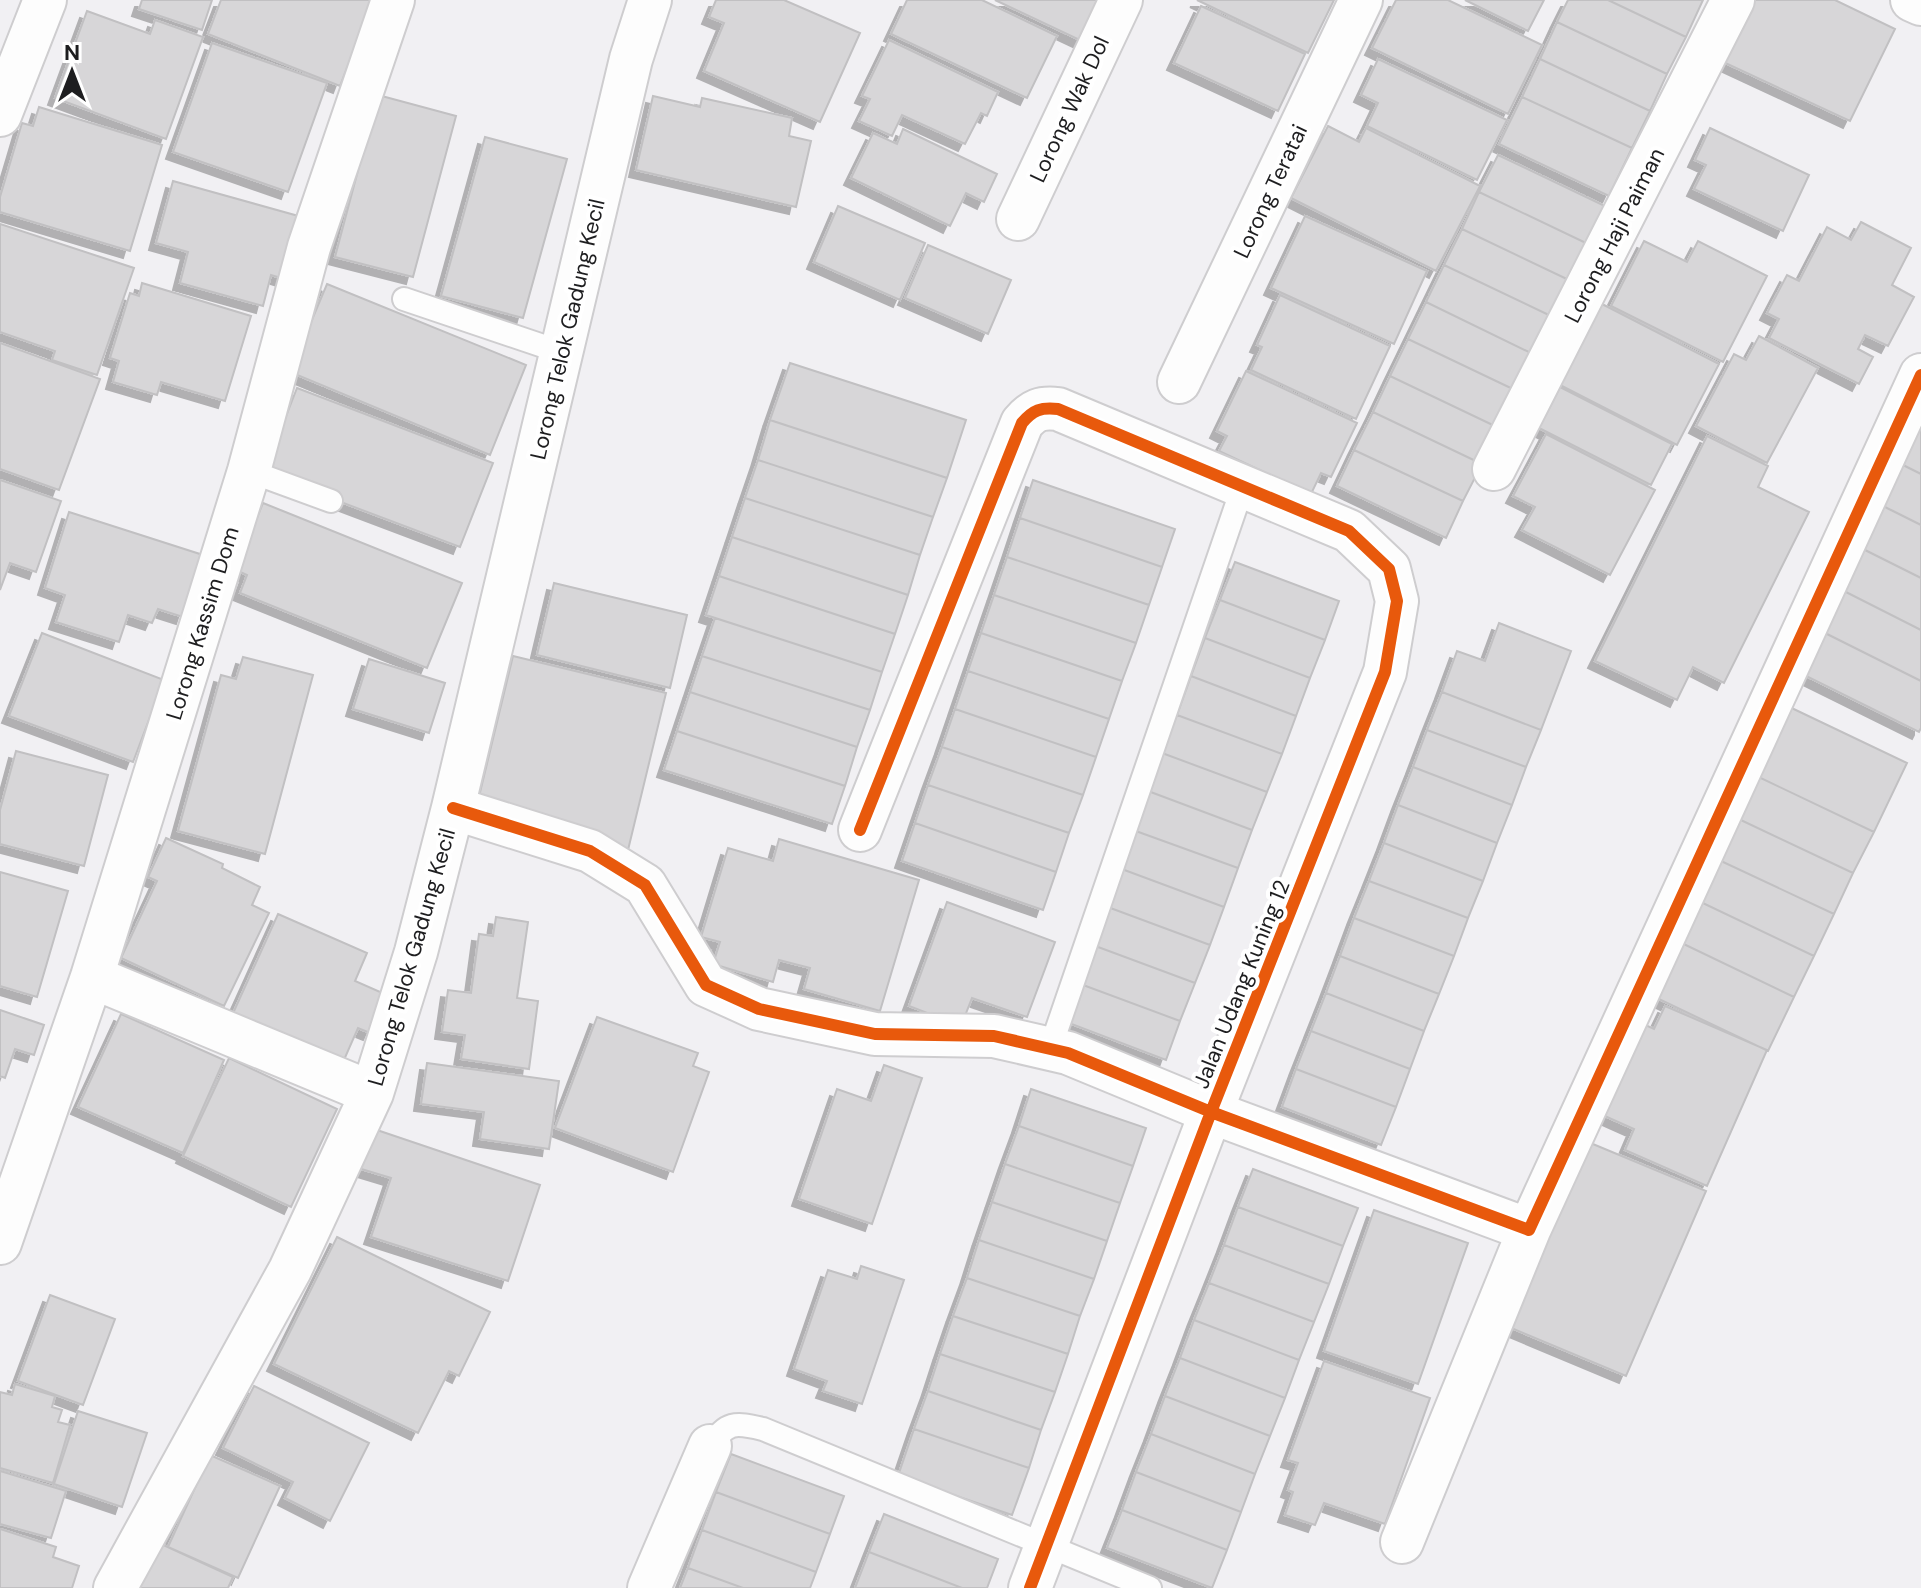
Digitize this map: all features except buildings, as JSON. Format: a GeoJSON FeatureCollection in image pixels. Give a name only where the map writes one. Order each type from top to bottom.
{"type":"FeatureCollection","features":[{"type":"Feature","properties":{"kind":"street"},"geometry":{"type":"LineString","coordinates":[[0,115],[45,0]]}},
{"type":"Feature","properties":{"kind":"street","name":"Lorong Kassim Dom"},"geometry":{"type":"LineString","coordinates":[[0,1243],[92,977],[249,471],[309,247],[393,0]]}},
{"type":"Feature","properties":{"kind":"street","name":"Lorong Telok Gadung Kecil"},"geometry":{"type":"LineString","coordinates":[[115,1588],[290,1270],[372,1093],[416,952],[453,808],[631,59],[650,0]]}},
{"type":"Feature","properties":{"kind":"street","name":"Lorong Wak Dol"},"geometry":{"type":"LineString","coordinates":[[1018,219],[1121,0]]}},
{"type":"Feature","properties":{"kind":"street","name":"Lorong Teratai"},"geometry":{"type":"LineString","coordinates":[[1179,382],[1361,0]]}},
{"type":"Feature","properties":{"kind":"street","name":"Lorong Haji Paiman"},"geometry":{"type":"LineString","coordinates":[[1494,469],[1733,0]]}},
{"type":"Feature","properties":{"kind":"street"},"geometry":{"type":"LineString","coordinates":[[1912,0],[1921,4]]}},
{"type":"Feature","properties":{"kind":"street"},"geometry":{"type":"LineString","coordinates":[[1402,1542],[1529,1230],[1921,375]]}},
{"type":"Feature","properties":{"kind":"street"},"geometry":{"type":"LineString","coordinates":[[860,830],[1022,423],[1031,412],[1044,407],[1058,409],[1243,486]]}},
{"type":"Feature","properties":{"kind":"street","name":"Jalan Udang Kuning 12"},"geometry":{"type":"LineString","coordinates":[[1030,1588],[1211,1112],[1385,672],[1397,601],[1389,569],[1349,531],[1243,486]]}},
{"type":"Feature","properties":{"kind":"street"},"geometry":{"type":"LineString","coordinates":[[453,808],[590,851],[645,885],[706,985],[759,1009],[875,1034],[994,1036],[1068,1053],[1211,1112],[1529,1230]]}},
{"type":"Feature","properties":{"kind":"street"},"geometry":{"type":"LineString","coordinates":[[92,977],[372,1093]]}},
{"type":"Feature","properties":{"kind":"street"},"geometry":{"type":"LineString","coordinates":[[649,1588],[710,1446]]}},
{"type":"Feature","properties":{"kind":"lane"},"geometry":{"type":"LineString","coordinates":[[404,299],[561,352]]}},
{"type":"Feature","properties":{"kind":"lane"},"geometry":{"type":"LineString","coordinates":[[249,471],[331,501]]}},
{"type":"Feature","properties":{"kind":"lane"},"geometry":{"type":"LineString","coordinates":[[1050,1049],[1243,486]]}},
{"type":"Feature","properties":{"kind":"lane"},"geometry":{"type":"LineString","coordinates":[[710,1446],[722,1430],[734,1425],[763,1429],[1150,1588]]}},
{"type":"Feature","properties":{"kind":"cycle path"},"geometry":{"type":"LineString","coordinates":[[453,808],[590,851],[645,885],[706,985],[759,1009],[875,1034],[994,1036],[1068,1053],[1211,1112],[1529,1230],[1921,375]]}},
{"type":"Feature","properties":{"kind":"cycle path"},"geometry":{"type":"LineString","coordinates":[[860,830],[1022,423],[1034,412],[1058,409],[1349,531],[1389,569],[1397,601],[1385,672],[1211,1112],[1030,1588]]}}]}
